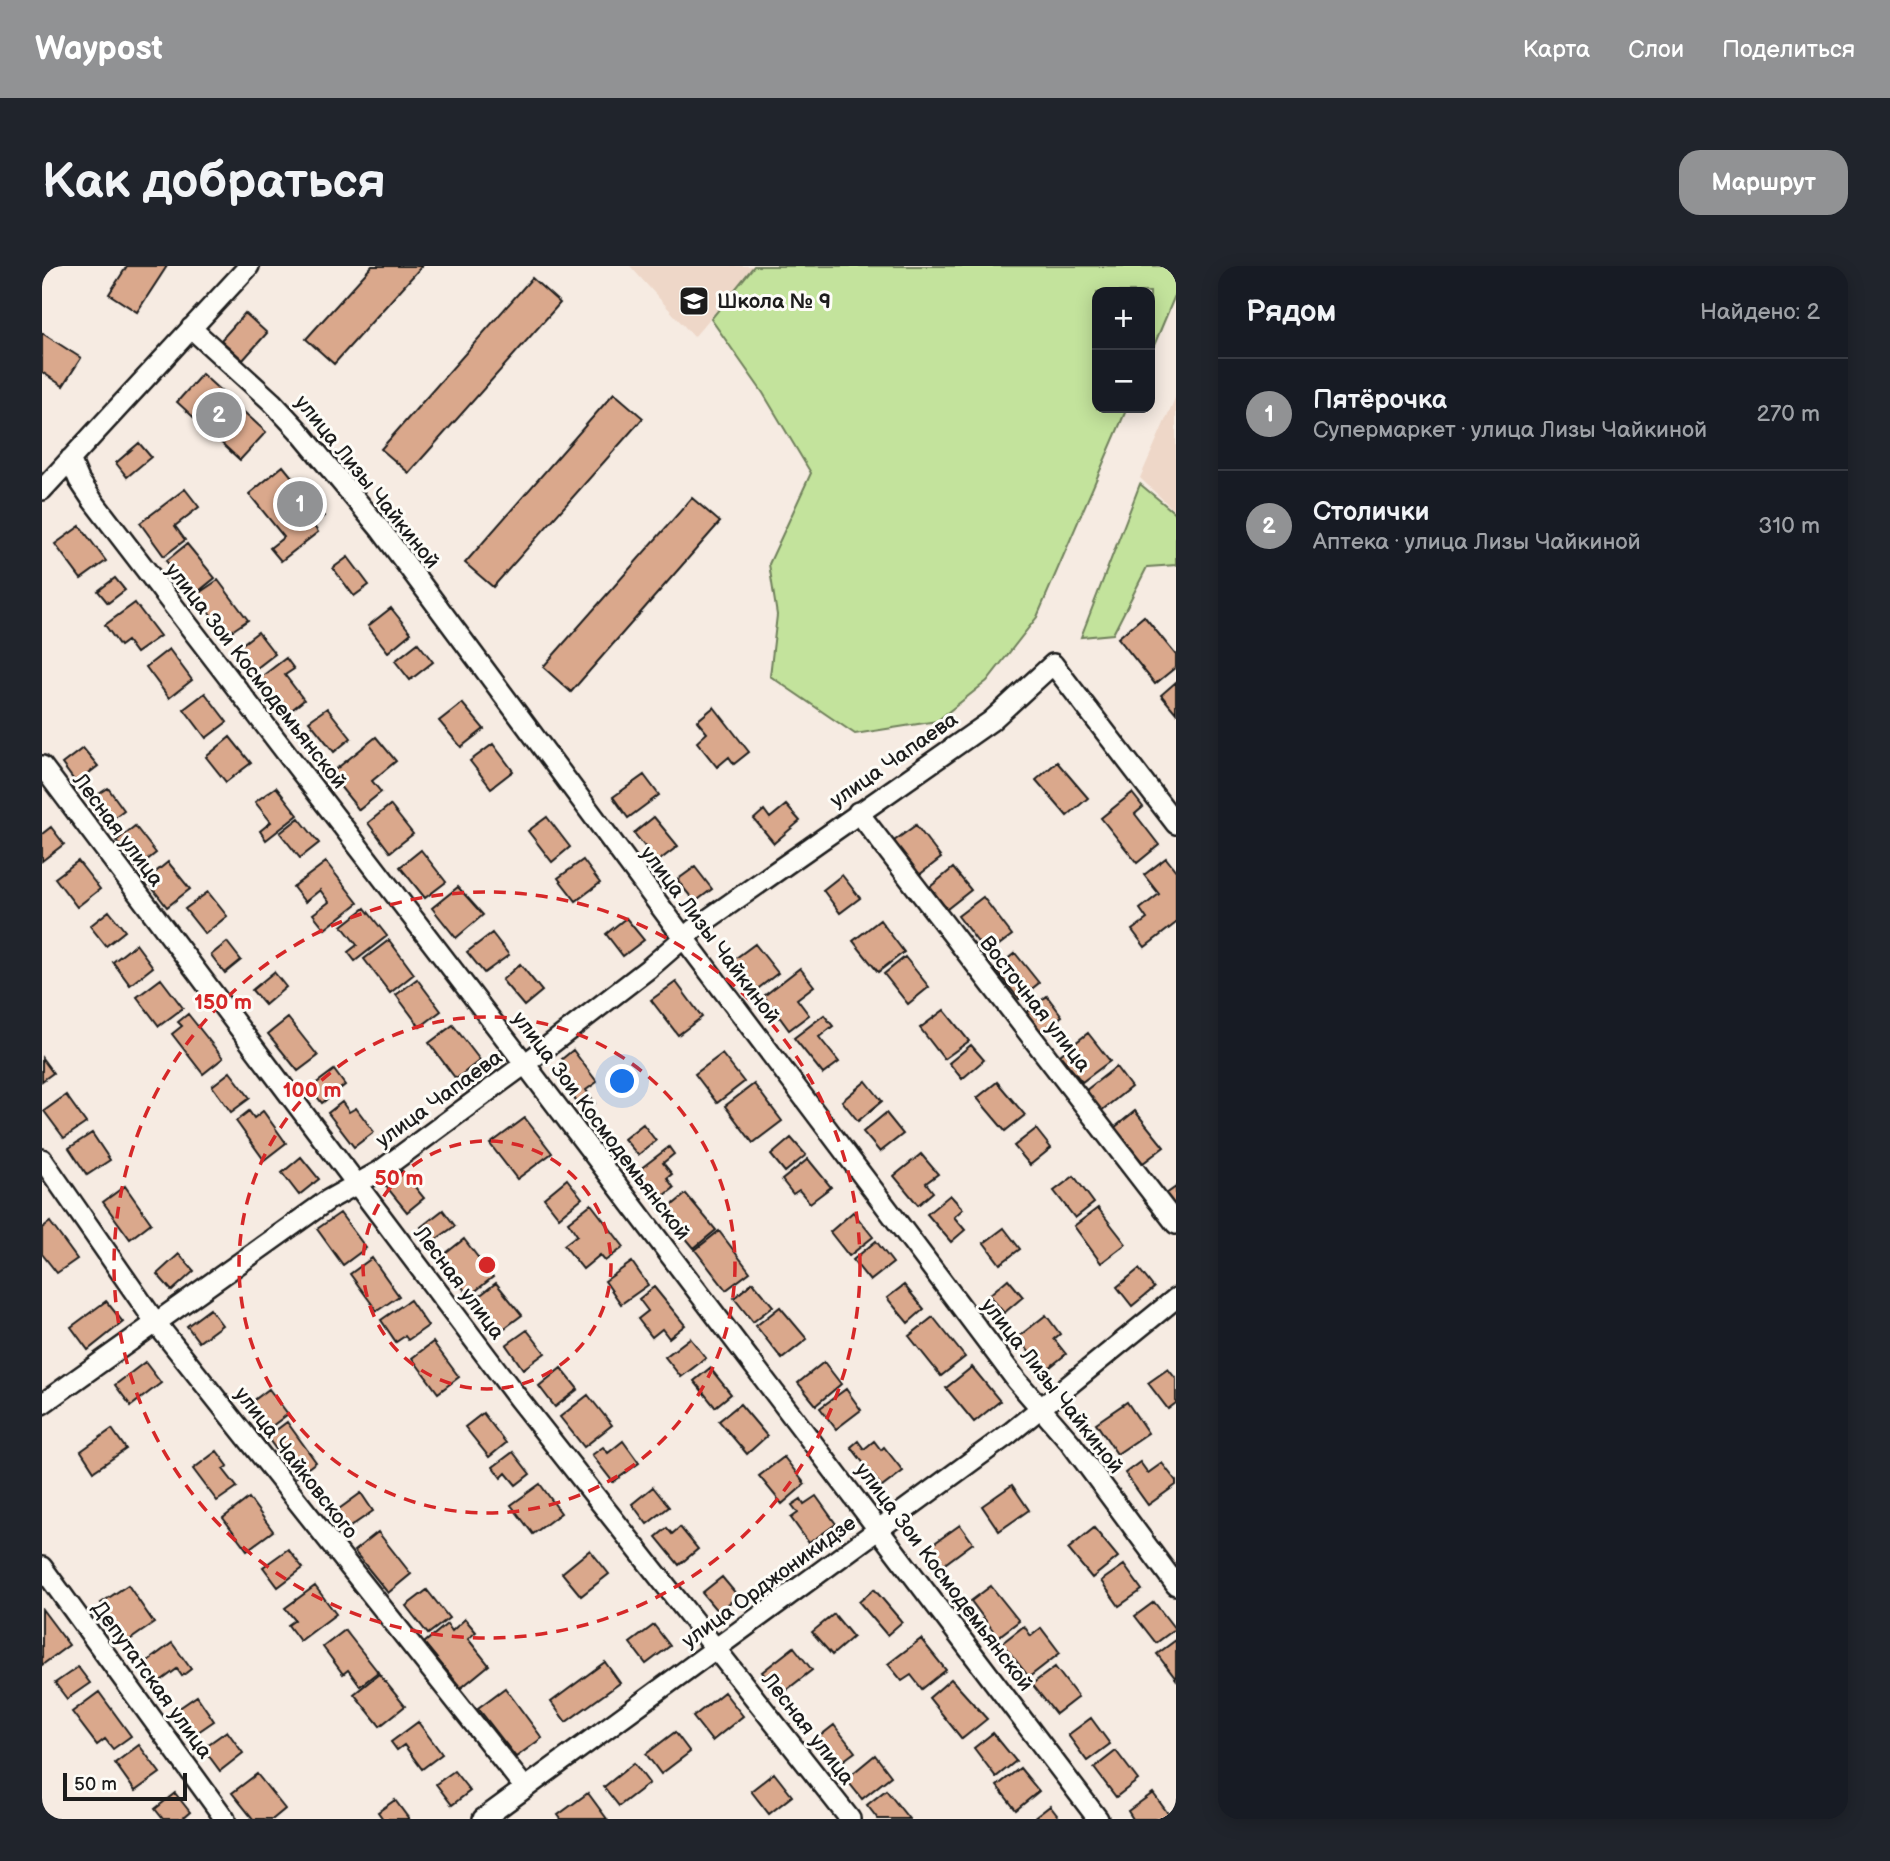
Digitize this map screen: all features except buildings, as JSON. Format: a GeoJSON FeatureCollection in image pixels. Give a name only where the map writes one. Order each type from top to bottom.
{"type":"FeatureCollection","features":[{"type":"Feature","properties":{"kind":"street"},"geometry":{"type":"LineString","coordinates":[[42,490],[249,266]]}},
{"type":"Feature","properties":{"kind":"street","name":"улица Лизы Чайкиной"},"geometry":{"type":"LineString","coordinates":[[191,328],[272,402],[381,530],[683,937],[1039,1409],[1070,1442],[1176,1585]]}},
{"type":"Feature","properties":{"kind":"street","name":"улица Зои Космодемьянской"},"geometry":{"type":"LineString","coordinates":[[70,459],[79,480],[93,501],[525,1064],[1098,1819]]}},
{"type":"Feature","properties":{"kind":"street","name":"улица Чапаева"},"geometry":{"type":"LineString","coordinates":[[42,1404],[328,1200],[380,1171],[525,1064],[648,969],[683,937],[991,721],[1053,664],[1176,824]]}},
{"type":"Feature","properties":{"kind":"street","name":"Лесная улица"},"geometry":{"type":"LineString","coordinates":[[42,766],[509,1387],[850,1819]]}},
{"type":"Feature","properties":{"kind":"street","name":"Восточная улица"},"geometry":{"type":"LineString","coordinates":[[858,812],[1176,1224]]}},
{"type":"Feature","properties":{"kind":"street","name":"улица Чайковского"},"geometry":{"type":"LineString","coordinates":[[42,1159],[156,1322],[525,1788]]}},
{"type":"Feature","properties":{"kind":"street","name":"улица Орджоникидзе"},"geometry":{"type":"LineString","coordinates":[[483,1819],[1010,1433],[1176,1298]]}},
{"type":"Feature","properties":{"kind":"street","name":"Депутатская улица"},"geometry":{"type":"LineString","coordinates":[[42,1567],[225,1819]]}},
{"type":"Feature","properties":{"kind":"shaded area","name":"Школа № 9"},"geometry":{"type":"Polygon","coordinates":[[[630,266],[755,266],[694,337],[630,266]]]}},
{"type":"Feature","properties":{"kind":"shaded area"},"geometry":{"type":"Polygon","coordinates":[[[1176,396],[1176,512],[1140,478],[1176,396]]]}},
{"type":"Feature","properties":{"kind":"green space"},"geometry":{"type":"Polygon","coordinates":[[[754,266],[1176,266],[1176,293],[1155,343],[1155,287],[1092,287],[1092,413],[1125,413],[1037,617],[987,681],[937,721],[855,734],[770,676],[777,615],[769,564],[811,473],[763,393],[711,319],[754,266]]]}},
{"type":"Feature","properties":{"kind":"green space"},"geometry":{"type":"Polygon","coordinates":[[[1140,484],[1176,514],[1176,565],[1147,567],[1113,634],[1081,637],[1140,484]]]}},
{"type":"Feature","properties":{"kind":"place","name":"Школа № 9"},"geometry":{"type":"Point","coordinates":[694,301]}},
{"type":"Feature","properties":{"kind":"place","name":"Столички"},"geometry":{"type":"Point","coordinates":[219,415]}},
{"type":"Feature","properties":{"kind":"place","name":"Пятёрочка"},"geometry":{"type":"Point","coordinates":[300,504]}}]}
